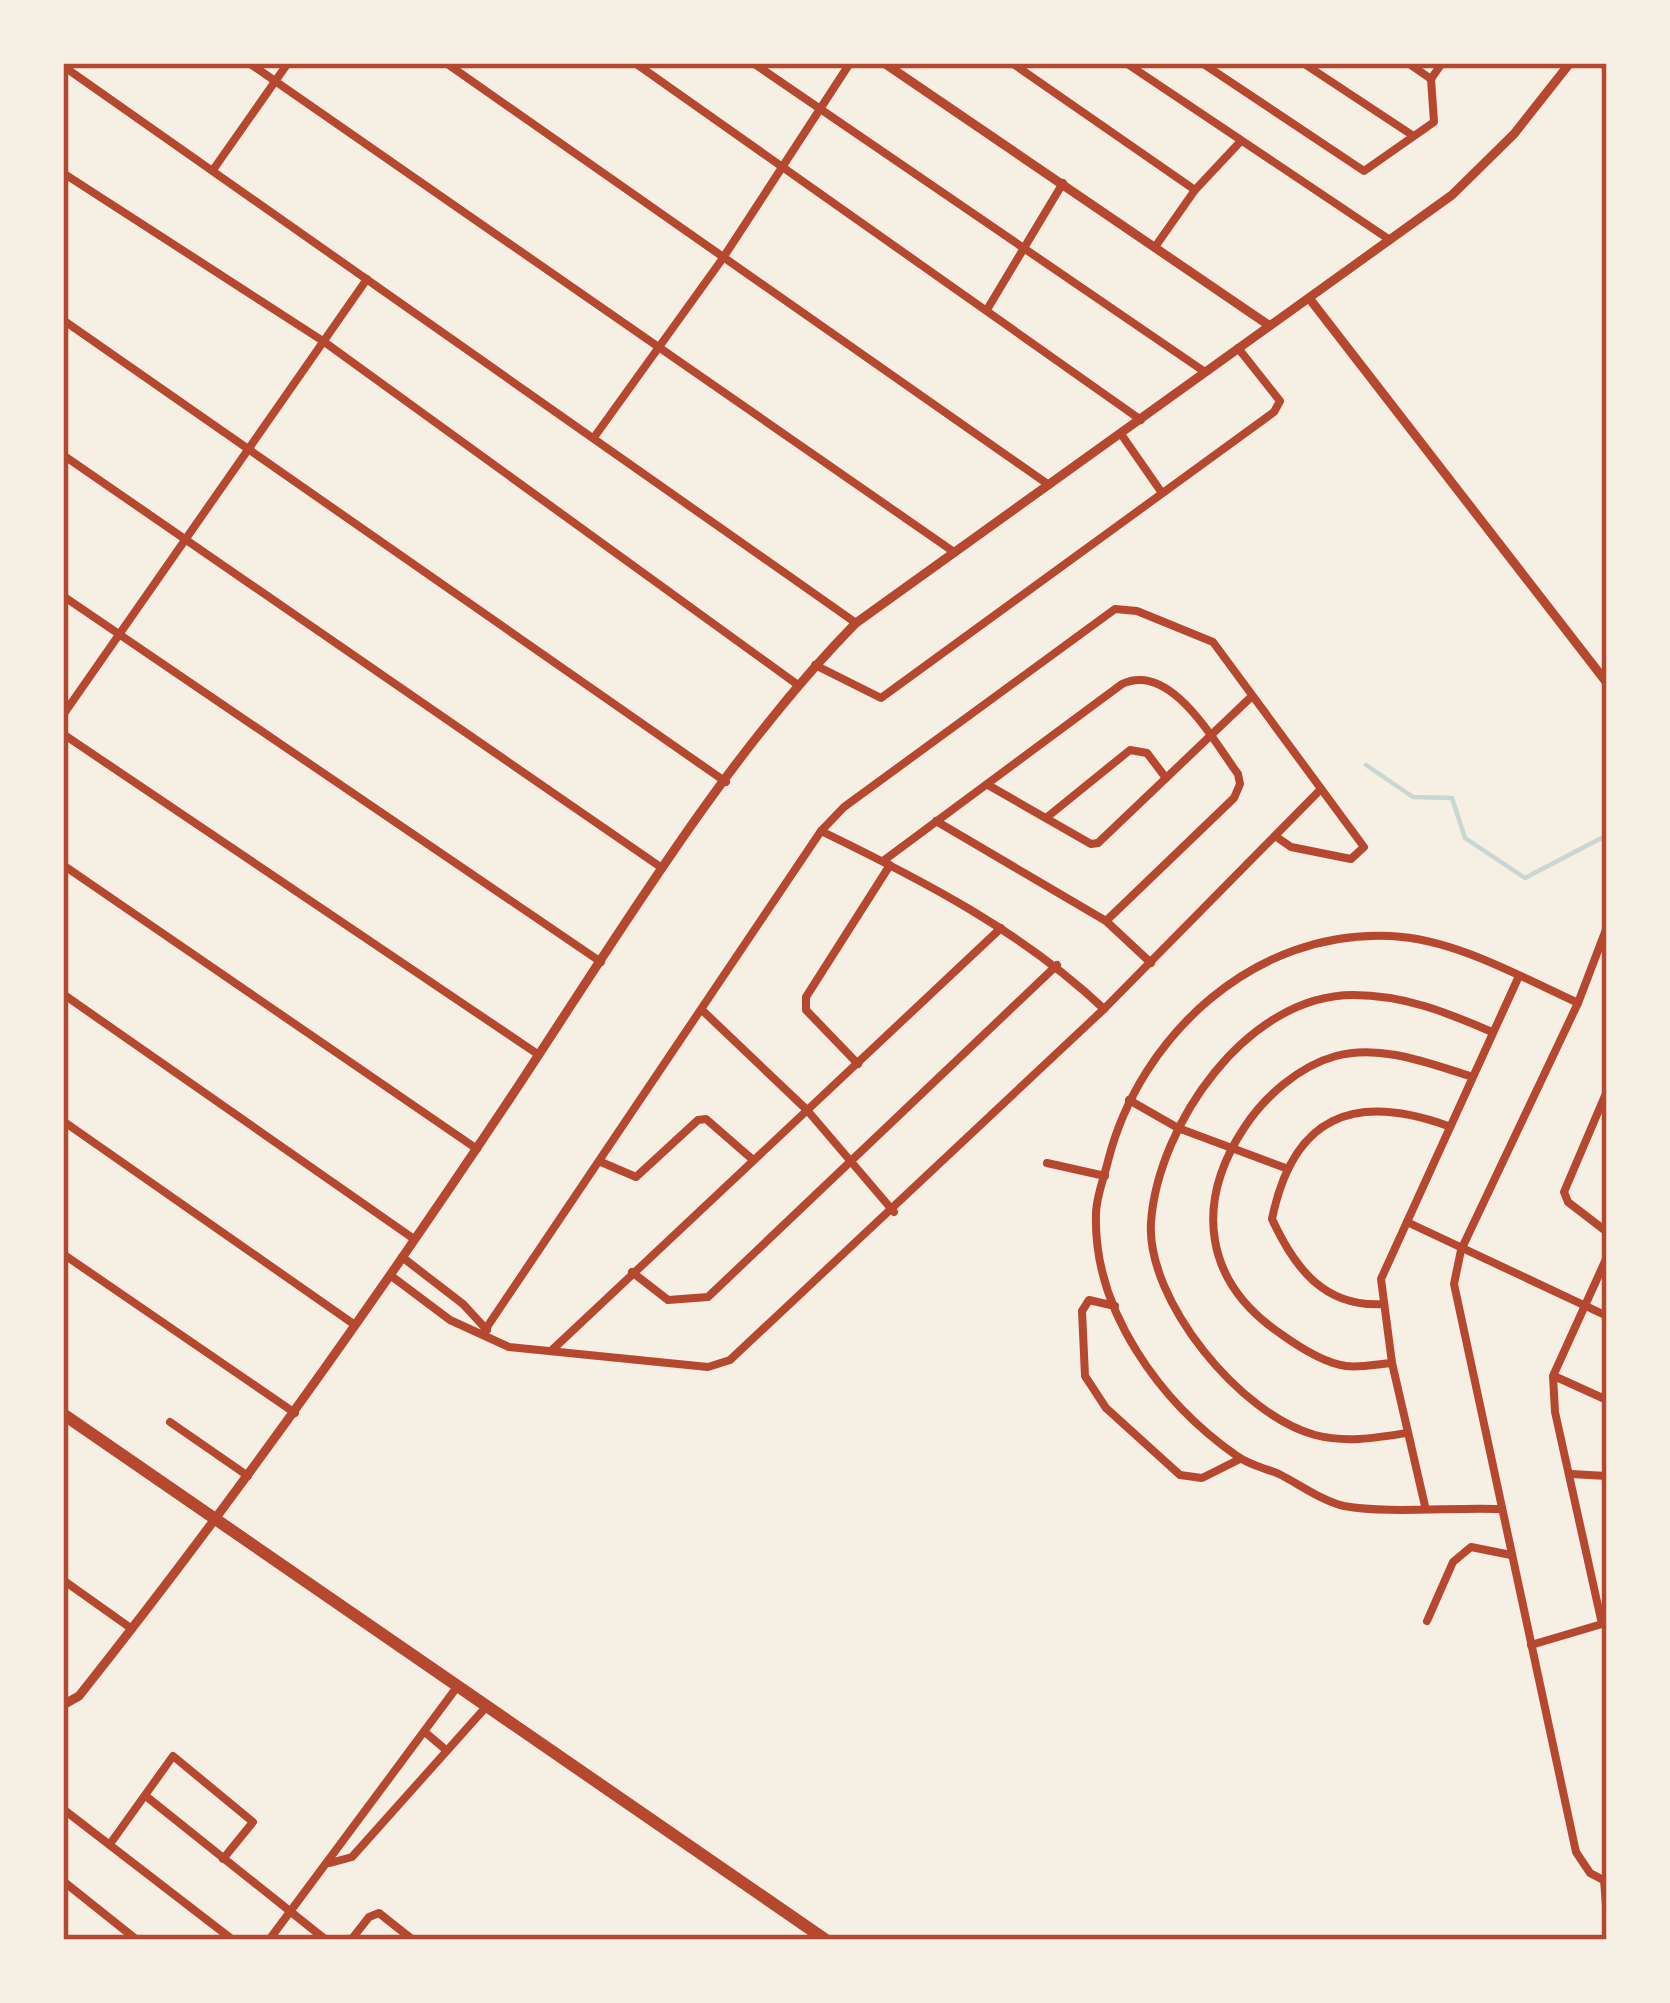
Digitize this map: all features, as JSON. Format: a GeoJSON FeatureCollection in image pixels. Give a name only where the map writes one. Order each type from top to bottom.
{"type":"FeatureCollection","features":[{"type":"Feature","properties":{"kind":"main road"},"geometry":{"type":"LineString","coordinates":[[63,1414],[826,1940]]}},
{"type":"Feature","properties":{"kind":"street"},"geometry":{"type":"LineString","coordinates":[[249,63],[956,553]]}},
{"type":"Feature","properties":{"kind":"street"},"geometry":{"type":"LineString","coordinates":[[213,170],[288,63]]}},
{"type":"Feature","properties":{"kind":"street"},"geometry":{"type":"LineString","coordinates":[[446,63],[1049,485]]}},
{"type":"Feature","properties":{"kind":"street"},"geometry":{"type":"LineString","coordinates":[[635,63],[1142,421]]}},
{"type":"Feature","properties":{"kind":"street"},"geometry":{"type":"LineString","coordinates":[[753,63],[1024,254],[1206,373]]}},
{"type":"Feature","properties":{"kind":"street"},"geometry":{"type":"LineString","coordinates":[[595,436],[723,258],[850,63]]}},
{"type":"Feature","properties":{"kind":"street"},"geometry":{"type":"LineString","coordinates":[[884,63],[1267,324]]}},
{"type":"Feature","properties":{"kind":"street"},"geometry":{"type":"LineString","coordinates":[[1012,63],[1195,190]]}},
{"type":"Feature","properties":{"kind":"street"},"geometry":{"type":"LineString","coordinates":[[1126,63],[1390,240]]}},
{"type":"Feature","properties":{"kind":"street"},"geometry":{"type":"LineString","coordinates":[[1202,63],[1217,67],[1358,170],[1368,170],[1436,117],[1430,79],[1408,63]]}},
{"type":"Feature","properties":{"kind":"street"},"geometry":{"type":"LineString","coordinates":[[1304,63],[1412,136]]}},
{"type":"Feature","properties":{"kind":"street"},"geometry":{"type":"LineString","coordinates":[[1430,79],[1442,63]]}},
{"type":"Feature","properties":{"kind":"street"},"geometry":{"type":"LineString","coordinates":[[63,1705],[79,1696],[250,1478],[477,1149],[662,868],[815,665],[856,623],[1452,195],[1514,134],[1570,63]]}},
{"type":"Feature","properties":{"kind":"street"},"geometry":{"type":"LineString","coordinates":[[63,66],[856,623]]}},
{"type":"Feature","properties":{"kind":"street"},"geometry":{"type":"LineString","coordinates":[[1155,248],[1195,190],[1240,142]]}},
{"type":"Feature","properties":{"kind":"street"},"geometry":{"type":"LineString","coordinates":[[63,173],[323,341],[798,685]]}},
{"type":"Feature","properties":{"kind":"street"},"geometry":{"type":"LineString","coordinates":[[988,308],[1063,183]]}},
{"type":"Feature","properties":{"kind":"street"},"geometry":{"type":"LineString","coordinates":[[63,715],[367,279]]}},
{"type":"Feature","properties":{"kind":"street"},"geometry":{"type":"LineString","coordinates":[[1309,298],[1607,683]]}},
{"type":"Feature","properties":{"kind":"street"},"geometry":{"type":"LineString","coordinates":[[63,320],[248,454],[728,782]]}},
{"type":"Feature","properties":{"kind":"street"},"geometry":{"type":"LineString","coordinates":[[815,665],[881,698],[1280,405],[1237,346]]}},
{"type":"Feature","properties":{"kind":"street"},"geometry":{"type":"LineString","coordinates":[[1121,434],[1162,494]]}},
{"type":"Feature","properties":{"kind":"street"},"geometry":{"type":"LineString","coordinates":[[63,455],[662,868]]}},
{"type":"Feature","properties":{"kind":"street"},"geometry":{"type":"LineString","coordinates":[[63,596],[601,962]]}},
{"type":"Feature","properties":{"kind":"street"},"geometry":{"type":"LineString","coordinates":[[487,1333],[821,831],[844,807],[1114,609],[1137,611],[1214,642],[1250,698],[1363,841],[1360,853],[1351,859],[1318,855],[1278,838]]}},
{"type":"Feature","properties":{"kind":"street"},"geometry":{"type":"LineString","coordinates":[[858,1064],[806,1010],[806,997],[886,863],[1129,680],[1169,688],[1238,774],[1234,798],[1106,921]]}},
{"type":"Feature","properties":{"kind":"street"},"geometry":{"type":"LineString","coordinates":[[988,785],[1091,844],[1099,843],[1250,698]]}},
{"type":"Feature","properties":{"kind":"street"},"geometry":{"type":"LineString","coordinates":[[63,734],[539,1055]]}},
{"type":"Feature","properties":{"kind":"street"},"geometry":{"type":"LineString","coordinates":[[1046,818],[1130,750],[1147,753],[1166,778]]}},
{"type":"Feature","properties":{"kind":"street"},"geometry":{"type":"LineString","coordinates":[[390,1275],[450,1320],[509,1347],[719,1366],[893,1212],[1278,838],[1321,788]]}},
{"type":"Feature","properties":{"kind":"street"},"geometry":{"type":"LineString","coordinates":[[936,821],[1106,921],[1151,963]]}},
{"type":"Feature","properties":{"kind":"street"},"geometry":{"type":"LineString","coordinates":[[821,831],[1001,928],[1057,965],[1104,1009]]}},
{"type":"Feature","properties":{"kind":"street"},"geometry":{"type":"LineString","coordinates":[[63,865],[477,1149]]}},
{"type":"Feature","properties":{"kind":"street"},"geometry":{"type":"LineString","coordinates":[[550,1352],[1001,928]]}},
{"type":"Feature","properties":{"kind":"street"},"geometry":{"type":"LineString","coordinates":[[1607,928],[1578,1004],[1461,1250],[1454,1284],[1576,1852],[1589,1873],[1606,1881],[1607,1918]]}},
{"type":"Feature","properties":{"kind":"street"},"geometry":{"type":"LineString","coordinates":[[1499,1509],[1343,1505],[1240,1459],[1156,1381],[1115,1306],[1096,1212],[1129,1100],[1169,1036],[1236,978],[1274,958],[1336,939],[1391,936],[1429,943],[1578,1004]]}},
{"type":"Feature","properties":{"kind":"street"},"geometry":{"type":"LineString","coordinates":[[632,1272],[668,1300],[708,1297],[1057,965]]}},
{"type":"Feature","properties":{"kind":"street"},"geometry":{"type":"LineString","coordinates":[[1425,1506],[1392,1363],[1381,1279],[1519,976]]}},
{"type":"Feature","properties":{"kind":"street"},"geometry":{"type":"LineString","coordinates":[[63,994],[414,1239]]}},
{"type":"Feature","properties":{"kind":"street"},"geometry":{"type":"LineString","coordinates":[[1406,1433],[1355,1441],[1313,1435],[1278,1417],[1205,1354],[1158,1273],[1151,1225],[1159,1178],[1178,1128],[1199,1092],[1271,1018],[1348,995],[1429,1004],[1492,1032]]}},
{"type":"Feature","properties":{"kind":"street"},"geometry":{"type":"LineString","coordinates":[[703,1011],[807,1110],[893,1212]]}},
{"type":"Feature","properties":{"kind":"street"},"geometry":{"type":"LineString","coordinates":[[1392,1363],[1346,1366],[1302,1349],[1240,1299],[1210,1228],[1213,1192],[1231,1148],[1257,1109],[1283,1085],[1336,1056],[1402,1057],[1470,1076]]}},
{"type":"Feature","properties":{"kind":"street"},"geometry":{"type":"LineString","coordinates":[[1607,1091],[1564,1192],[1568,1202],[1607,1232]]}},
{"type":"Feature","properties":{"kind":"street"},"geometry":{"type":"LineString","coordinates":[[1129,1100],[1178,1128],[1288,1169]]}},
{"type":"Feature","properties":{"kind":"street"},"geometry":{"type":"LineString","coordinates":[[1384,1304],[1357,1306],[1330,1296],[1286,1249],[1272,1219],[1288,1169],[1297,1150],[1341,1114],[1407,1111],[1448,1126]]}},
{"type":"Feature","properties":{"kind":"street"},"geometry":{"type":"LineString","coordinates":[[601,1162],[636,1177],[698,1120],[706,1119],[752,1159]]}},
{"type":"Feature","properties":{"kind":"street"},"geometry":{"type":"LineString","coordinates":[[63,1120],[355,1325]]}},
{"type":"Feature","properties":{"kind":"street"},"geometry":{"type":"LineString","coordinates":[[1047,1163],[1105,1176]]}},
{"type":"Feature","properties":{"kind":"street"},"geometry":{"type":"LineString","coordinates":[[1407,1222],[1607,1316]]}},
{"type":"Feature","properties":{"kind":"street"},"geometry":{"type":"LineString","coordinates":[[63,1254],[296,1414]]}},
{"type":"Feature","properties":{"kind":"street"},"geometry":{"type":"LineString","coordinates":[[402,1257],[464,1304],[487,1333]]}},
{"type":"Feature","properties":{"kind":"street"},"geometry":{"type":"LineString","coordinates":[[1531,1645],[1604,1625],[1555,1412],[1553,1376],[1607,1257]]}},
{"type":"Feature","properties":{"kind":"street"},"geometry":{"type":"LineString","coordinates":[[1115,1306],[1089,1300],[1082,1311],[1084,1376],[1106,1408],[1180,1475],[1202,1478],[1240,1459]]}},
{"type":"Feature","properties":{"kind":"street"},"geometry":{"type":"LineString","coordinates":[[1553,1376],[1607,1400]]}},
{"type":"Feature","properties":{"kind":"street"},"geometry":{"type":"LineString","coordinates":[[170,1422],[250,1478]]}},
{"type":"Feature","properties":{"kind":"street"},"geometry":{"type":"LineString","coordinates":[[1571,1474],[1607,1476]]}},
{"type":"Feature","properties":{"kind":"street"},"geometry":{"type":"LineString","coordinates":[[1427,1621],[1459,1555],[1471,1547],[1511,1555]]}},
{"type":"Feature","properties":{"kind":"street"},"geometry":{"type":"LineString","coordinates":[[63,1580],[132,1629]]}},
{"type":"Feature","properties":{"kind":"street"},"geometry":{"type":"LineString","coordinates":[[269,1940],[457,1687]]}},
{"type":"Feature","properties":{"kind":"street"},"geometry":{"type":"LineString","coordinates":[[329,1863],[348,1861],[486,1707]]}},
{"type":"Feature","properties":{"kind":"street"},"geometry":{"type":"LineString","coordinates":[[426,1733],[446,1750]]}},
{"type":"Feature","properties":{"kind":"street"},"geometry":{"type":"LineString","coordinates":[[110,1844],[173,1756],[253,1822],[224,1859]]}},
{"type":"Feature","properties":{"kind":"street"},"geometry":{"type":"LineString","coordinates":[[147,1797],[326,1940]]}},
{"type":"Feature","properties":{"kind":"street"},"geometry":{"type":"LineString","coordinates":[[63,1809],[233,1940]]}},
{"type":"Feature","properties":{"kind":"street"},"geometry":{"type":"LineString","coordinates":[[360,1818],[373,1831]]}},
{"type":"Feature","properties":{"kind":"street"},"geometry":{"type":"LineString","coordinates":[[63,1881],[137,1940]]}},
{"type":"Feature","properties":{"kind":"street"},"geometry":{"type":"LineString","coordinates":[[351,1940],[369,1917],[379,1913],[413,1940]]}},
{"type":"Feature","properties":{"kind":"waterway"},"geometry":{"type":"LineString","coordinates":[[1366,765],[1413,797],[1452,798],[1465,838],[1525,878],[1607,835]]}}]}
